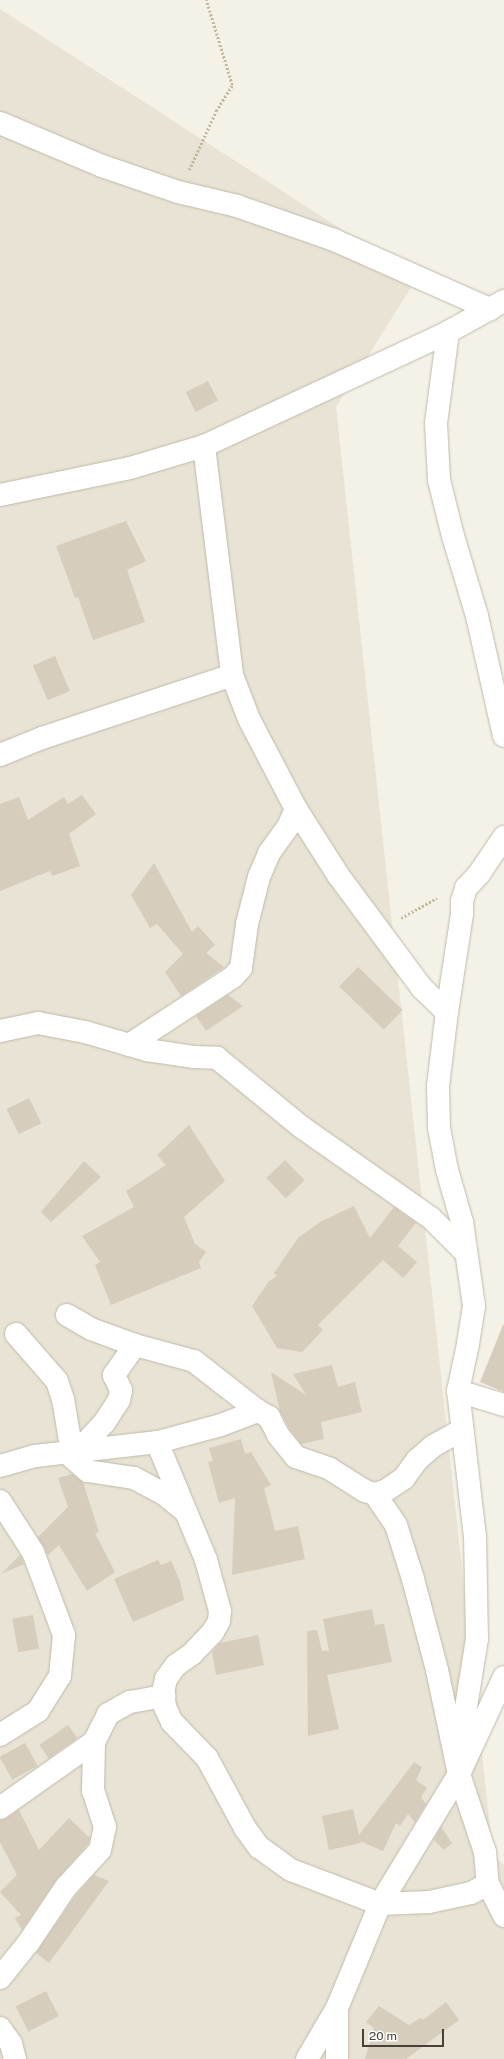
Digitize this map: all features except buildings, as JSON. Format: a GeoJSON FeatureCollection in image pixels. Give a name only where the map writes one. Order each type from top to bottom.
{"type":"FeatureCollection","features":[{"type":"Feature","properties":{"kind":"street"},"geometry":{"type":"LineString","coordinates":[[0,123],[102,166],[178,192],[237,206],[334,240],[497,305]]}},
{"type":"Feature","properties":{"kind":"street"},"geometry":{"type":"LineString","coordinates":[[0,495],[130,468],[204,446],[448,332],[497,305]]}},
{"type":"Feature","properties":{"kind":"street"},"geometry":{"type":"LineString","coordinates":[[448,332],[436,423],[439,480],[453,536],[477,616],[504,736]]}},
{"type":"Feature","properties":{"kind":"street"},"geometry":{"type":"LineString","coordinates":[[204,446],[232,675],[249,719],[296,809],[338,875],[422,988],[446,1012]]}},
{"type":"Feature","properties":{"kind":"street"},"geometry":{"type":"LineString","coordinates":[[0,755],[42,738],[232,675]]}},
{"type":"Feature","properties":{"kind":"street"},"geometry":{"type":"LineString","coordinates":[[129,1045],[233,977],[241,968],[246,924],[259,877],[269,853],[288,827],[296,809]]}},
{"type":"Feature","properties":{"kind":"street"},"geometry":{"type":"LineString","coordinates":[[459,1774],[463,1726],[477,1639],[475,1538],[458,1391],[474,1306],[465,1252],[462,1222],[447,1170],[439,1128],[438,1086],[446,1012],[462,914],[462,901],[466,888],[479,874],[504,837]]}},
{"type":"Feature","properties":{"kind":"street"},"geometry":{"type":"LineString","coordinates":[[0,1031],[38,1023],[85,1032],[147,1050],[186,1056],[217,1058],[300,1126],[431,1218],[465,1252]]}},
{"type":"Feature","properties":{"kind":"street"},"geometry":{"type":"LineString","coordinates":[[67,1316],[91,1329],[134,1345],[194,1361],[269,1417],[278,1435],[296,1457],[330,1470],[365,1491],[375,1494],[385,1491],[404,1478],[417,1460],[433,1446],[462,1430]]}},
{"type":"Feature","properties":{"kind":"street"},"geometry":{"type":"LineString","coordinates":[[16,1334],[57,1381],[63,1399],[72,1452],[88,1471],[134,1478],[164,1494],[186,1511]]}},
{"type":"Feature","properties":{"kind":"street"},"geometry":{"type":"LineString","coordinates":[[72,1452],[104,1423],[119,1400],[121,1390],[114,1375],[134,1345]]}},
{"type":"Feature","properties":{"kind":"street"},"geometry":{"type":"LineString","coordinates":[[458,1391],[504,1405]]}},
{"type":"Feature","properties":{"kind":"street"},"geometry":{"type":"LineString","coordinates":[[0,1466],[35,1456],[157,1442],[221,1425],[258,1410]]}},
{"type":"Feature","properties":{"kind":"street"},"geometry":{"type":"LineString","coordinates":[[157,1442],[206,1560],[220,1611],[219,1621],[213,1632],[192,1654],[176,1665],[166,1679],[164,1696],[165,1707],[172,1722],[207,1758],[245,1828],[259,1847],[291,1870],[380,1904],[429,1902],[470,1893],[488,1884]]}},
{"type":"Feature","properties":{"kind":"street"},"geometry":{"type":"LineString","coordinates":[[375,1494],[396,1525],[413,1579],[437,1670],[459,1774],[485,1852],[488,1884],[504,1916]]}},
{"type":"Feature","properties":{"kind":"street"},"geometry":{"type":"LineString","coordinates":[[0,1501],[33,1552],[64,1635],[60,1676],[38,1711],[0,1735]]}},
{"type":"Feature","properties":{"kind":"street"},"geometry":{"type":"LineString","coordinates":[[307,2059],[337,2008],[380,1904],[459,1774],[504,1677]]}},
{"type":"Feature","properties":{"kind":"street"},"geometry":{"type":"LineString","coordinates":[[0,1978],[29,1942],[66,1887],[100,1850],[105,1827],[92,1791],[94,1742],[108,1714],[130,1702],[164,1696]]}},
{"type":"Feature","properties":{"kind":"street"},"geometry":{"type":"LineString","coordinates":[[0,1808],[94,1742]]}},
{"type":"Feature","properties":{"kind":"street"},"geometry":{"type":"LineString","coordinates":[[336,2059],[337,2008]]}},
{"type":"Feature","properties":{"kind":"street"},"geometry":{"type":"LineString","coordinates":[[0,2028],[11,2044],[15,2059]]}},
{"type":"Feature","properties":{"kind":"path"},"geometry":{"type":"LineString","coordinates":[[178,192],[216,111],[232,85],[206,0]]}},
{"type":"Feature","properties":{"kind":"shaded area"},"geometry":{"type":"Polygon","coordinates":[[[0,9],[417,278],[336,407],[493,1855],[504,1865],[504,2059],[0,2059],[0,9]]]}}]}
